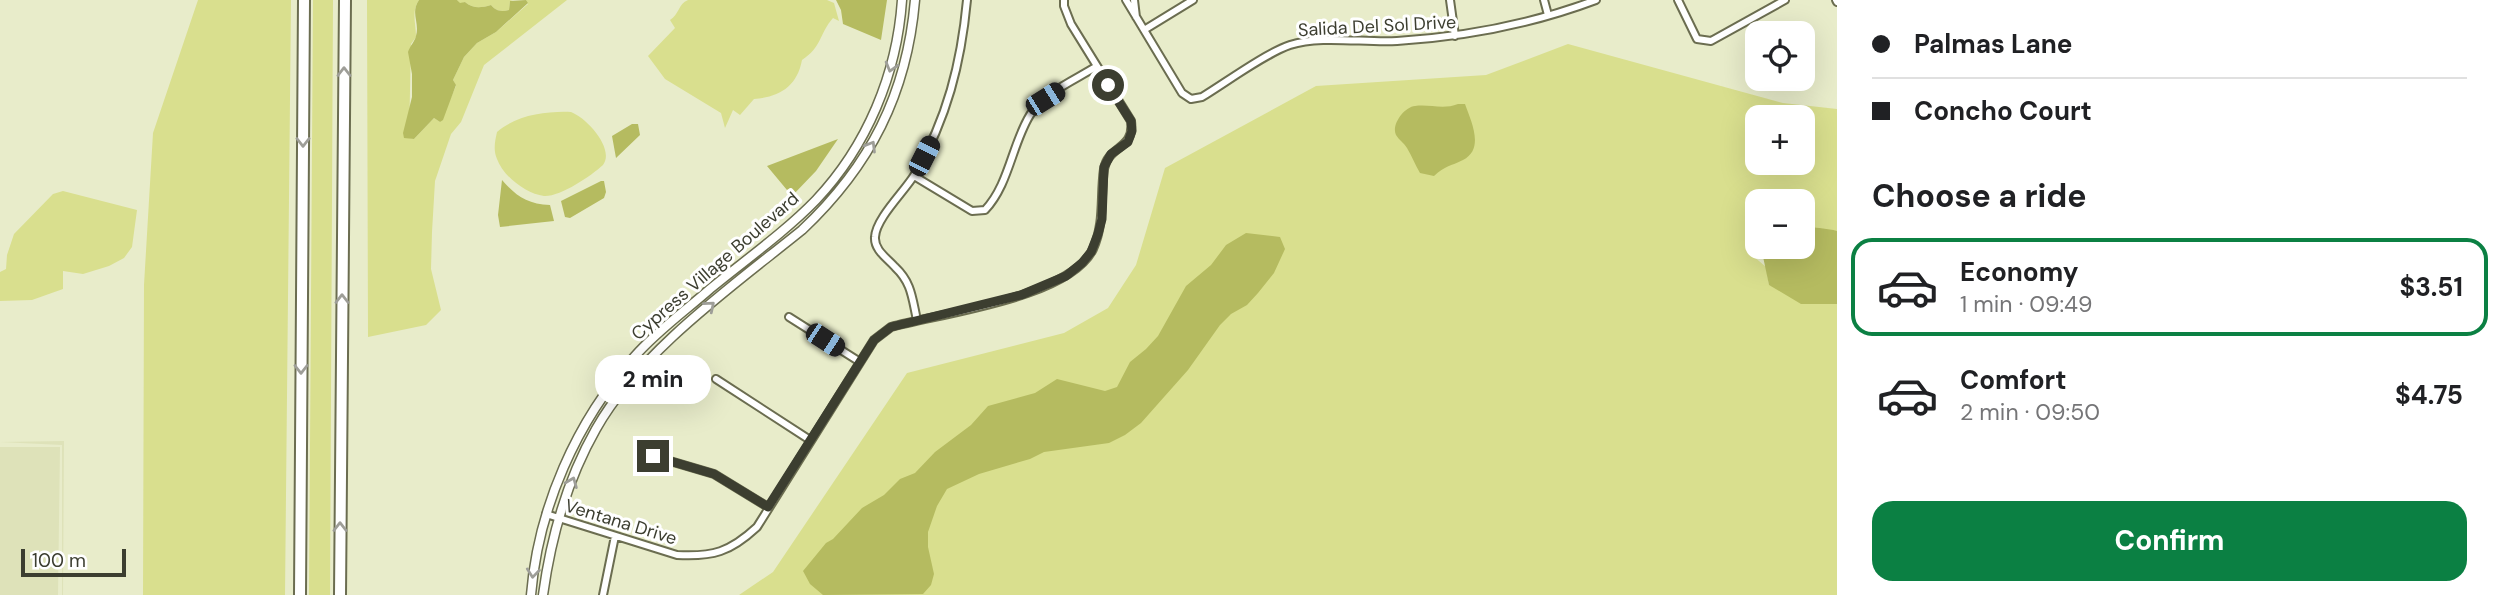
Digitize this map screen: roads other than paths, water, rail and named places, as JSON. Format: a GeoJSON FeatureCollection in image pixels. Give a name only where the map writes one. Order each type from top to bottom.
{"type":"FeatureCollection","features":[{"type":"Feature","properties":{"kind":"highway"},"geometry":{"type":"LineString","coordinates":[[300,595],[304,0]]}},
{"type":"Feature","properties":{"kind":"highway"},"geometry":{"type":"LineString","coordinates":[[340,595],[345,0]]}},
{"type":"Feature","properties":{"kind":"street","name":"Cypress Village Boulevard"},"geometry":{"type":"LineString","coordinates":[[531,595],[535,557],[546,514],[560,475],[583,428],[635,356],[667,325],[815,200],[850,156],[880,101],[889,74],[897,46],[902,0]]}},
{"type":"Feature","properties":{"kind":"street","name":"Cypress Village Boulevard"},"geometry":{"type":"LineString","coordinates":[[543,595],[547,563],[558,518],[596,428],[622,391],[657,353],[802,230],[849,179],[884,124],[892,104],[909,46],[915,0]]}},
{"type":"Feature","properties":{"kind":"street"},"geometry":{"type":"LineString","coordinates":[[917,320],[909,282],[875,245],[874,235],[914,176],[943,116],[964,33],[967,0]]}},
{"type":"Feature","properties":{"kind":"street"},"geometry":{"type":"LineString","coordinates":[[914,176],[972,211],[985,210],[1011,161],[1030,114],[1045,99],[1097,66],[1071,24],[1064,0]]}},
{"type":"Feature","properties":{"kind":"street","name":"Salida Del Sol Drive"},"geometry":{"type":"LineString","coordinates":[[1126,0],[1182,93],[1191,99],[1202,97],[1290,45],[1319,41],[1399,41],[1455,36],[1504,28],[1596,0]]}},
{"type":"Feature","properties":{"kind":"street","name":"Salida Del Sol Drive"},"geometry":{"type":"LineString","coordinates":[[1134,0],[1137,19]]}},
{"type":"Feature","properties":{"kind":"street"},"geometry":{"type":"LineString","coordinates":[[1144,30],[1194,0]]}},
{"type":"Feature","properties":{"kind":"street"},"geometry":{"type":"LineString","coordinates":[[1450,0],[1455,36]]}},
{"type":"Feature","properties":{"kind":"street"},"geometry":{"type":"LineString","coordinates":[[1544,0],[1548,15]]}},
{"type":"Feature","properties":{"kind":"street"},"geometry":{"type":"LineString","coordinates":[[1678,0],[1697,38],[1711,41],[1786,0]]}},
{"type":"Feature","properties":{"kind":"street","name":"Ventana Drive"},"geometry":{"type":"LineString","coordinates":[[546,514],[677,555],[698,556],[737,545],[757,527],[874,340],[891,327],[1006,301],[1066,276],[1091,252],[1102,219],[1104,167],[1111,154],[1128,142],[1132,131],[1131,121],[1097,66]]}},
{"type":"Feature","properties":{"kind":"street"},"geometry":{"type":"LineString","coordinates":[[789,317],[860,362]]}},
{"type":"Feature","properties":{"kind":"street"},"geometry":{"type":"LineString","coordinates":[[716,379],[810,439]]}},
{"type":"Feature","properties":{"kind":"street"},"geometry":{"type":"LineString","coordinates":[[653,456],[714,474],[768,507]]}},
{"type":"Feature","properties":{"kind":"street"},"geometry":{"type":"LineString","coordinates":[[603,595],[615,536]]}}]}
